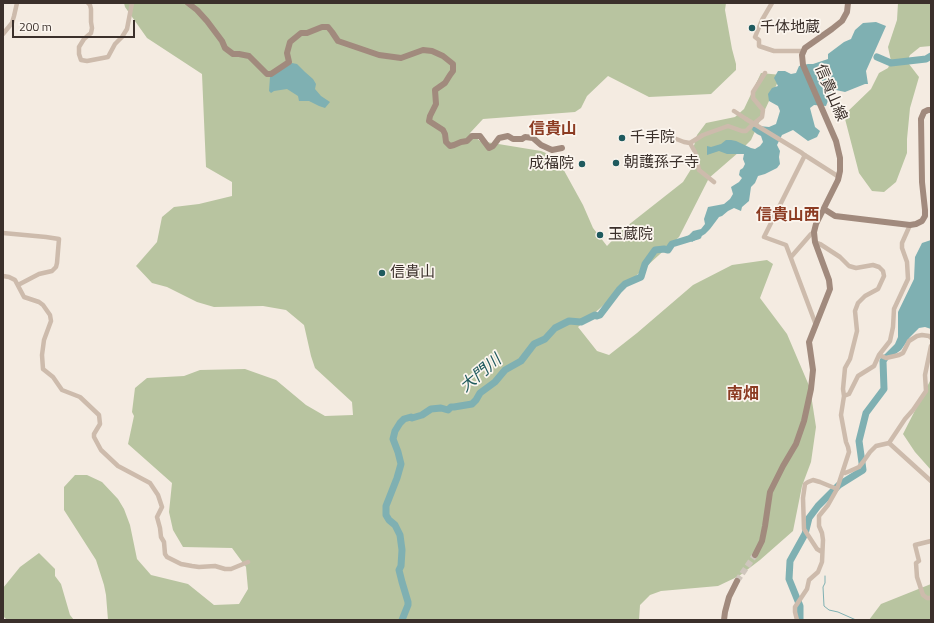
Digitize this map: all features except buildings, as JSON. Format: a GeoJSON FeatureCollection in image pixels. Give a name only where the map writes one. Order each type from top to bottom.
{"type":"FeatureCollection","features":[{"type":"Feature","properties":{"kind":"main road"},"geometry":{"type":"LineString","coordinates":[[188,3],[197,10],[207,22],[222,41],[225,48],[233,54],[249,56],[267,74],[271,74],[289,62],[287,53],[290,42],[301,33],[328,27],[338,41],[379,55],[401,58],[423,50],[432,51],[443,56],[453,64],[453,71],[444,83],[435,90],[436,104],[429,121],[443,130],[446,142],[450,146],[467,141],[472,136],[480,136],[488,148],[493,146],[499,138],[508,136],[513,139],[522,139],[525,137],[533,138],[540,145],[552,150],[562,148]]}},
{"type":"Feature","properties":{"kind":"main road","name":"信貴山線"},"geometry":{"type":"LineString","coordinates":[[755,555],[762,541],[770,492],[796,444],[804,421],[812,389],[813,370],[808,342],[829,293],[830,286],[815,242],[814,232],[816,224],[839,177],[840,163],[834,136],[805,68],[802,55],[805,48],[842,21],[847,12],[848,3]]}},
{"type":"Feature","properties":{"kind":"main road"},"geometry":{"type":"LineString","coordinates":[[824,209],[835,216],[910,225],[920,222],[925,213],[922,182],[921,119],[924,112],[931,110]]}},
{"type":"Feature","properties":{"kind":"main road"},"geometry":{"type":"LineString","coordinates":[[724,620],[729,597],[737,581]]}},
{"type":"Feature","properties":{"kind":"street"},"geometry":{"type":"LineString","coordinates":[[3,34],[12,23],[16,3]]}},
{"type":"Feature","properties":{"kind":"street"},"geometry":{"type":"LineString","coordinates":[[88,3],[91,9],[91,33],[84,39],[79,47],[81,60],[87,61],[108,57],[115,44],[127,29],[132,3]]}},
{"type":"Feature","properties":{"kind":"street"},"geometry":{"type":"LineString","coordinates":[[772,3],[762,20],[755,37],[759,40],[760,46],[774,51],[802,55]]}},
{"type":"Feature","properties":{"kind":"street"},"geometry":{"type":"LineString","coordinates":[[658,132],[684,142],[690,142],[703,135],[728,126],[746,131],[762,117],[763,110],[753,98],[754,92],[765,73]]}},
{"type":"Feature","properties":{"kind":"street"},"geometry":{"type":"LineString","coordinates":[[734,111],[839,177]]}},
{"type":"Feature","properties":{"kind":"street"},"geometry":{"type":"LineString","coordinates":[[690,142],[695,152],[699,170],[714,182]]}},
{"type":"Feature","properties":{"kind":"street"},"geometry":{"type":"LineString","coordinates":[[803,154],[764,237],[786,245],[816,325]]}},
{"type":"Feature","properties":{"kind":"street"},"geometry":{"type":"LineString","coordinates":[[844,396],[849,394],[858,376],[874,366],[879,355],[890,341],[893,327],[894,309],[908,279],[907,262],[902,248],[902,242],[910,225]]}},
{"type":"Feature","properties":{"kind":"street"},"geometry":{"type":"LineString","coordinates":[[791,257],[814,232]]}},
{"type":"Feature","properties":{"kind":"street"},"geometry":{"type":"LineString","coordinates":[[3,233],[59,239],[56,267],[52,271],[39,274],[18,285]]}},
{"type":"Feature","properties":{"kind":"street"},"geometry":{"type":"LineString","coordinates":[[797,620],[795,612],[796,607],[807,589],[809,580],[818,572],[822,562],[822,533],[819,526],[819,516],[828,505],[837,489],[849,452],[841,415],[844,396],[843,389],[845,368],[850,359],[857,331],[855,311],[858,303],[865,296],[878,289],[884,276],[883,271],[879,267],[873,265],[856,268],[849,266],[840,257],[815,242]]}},
{"type":"Feature","properties":{"kind":"street"},"geometry":{"type":"LineString","coordinates":[[3,276],[15,280],[24,297],[39,302],[50,315],[51,321],[44,340],[42,355],[43,369],[53,377],[62,390],[80,397],[99,416],[100,424],[94,434],[94,437],[102,450],[118,466],[150,483],[158,496],[162,506],[157,517],[167,558],[181,564],[192,566],[215,566],[231,569],[248,562]]}},
{"type":"Feature","properties":{"kind":"street"},"geometry":{"type":"LineString","coordinates":[[879,355],[886,358],[899,356],[903,354],[909,341],[916,336],[922,335],[929,336],[931,338]]}},
{"type":"Feature","properties":{"kind":"street"},"geometry":{"type":"LineString","coordinates":[[843,472],[845,473],[859,467],[876,446],[890,443],[905,419],[926,391],[925,375],[931,346]]}},
{"type":"Feature","properties":{"kind":"street"},"geometry":{"type":"LineString","coordinates":[[890,443],[931,481]]}},
{"type":"Feature","properties":{"kind":"street"},"geometry":{"type":"LineString","coordinates":[[822,552],[817,549],[804,529],[803,498],[805,484],[813,480],[837,489]]}},
{"type":"Feature","properties":{"kind":"street"},"geometry":{"type":"LineString","coordinates":[[931,541],[915,545],[919,561],[916,563],[917,577],[923,595],[927,598],[931,598]]}},
{"type":"Feature","properties":{"kind":"green space"},"geometry":{"type":"Polygon","coordinates":[[[124,3],[726,3],[725,10],[736,70],[711,94],[649,97],[608,76],[587,96],[581,108],[575,112],[483,119],[470,133],[480,141],[541,151],[553,156],[561,165],[583,205],[593,228],[607,246],[622,230],[683,182],[693,166],[693,149],[697,135],[706,123],[735,117],[744,109],[761,73],[781,75],[751,140],[709,178],[679,237],[578,327],[597,351],[609,355],[693,285],[732,265],[767,260],[773,264],[760,298],[787,334],[810,388],[816,427],[811,462],[802,486],[793,531],[739,576],[718,586],[661,591],[650,595],[640,605],[639,620],[108,620],[104,585],[96,560],[64,510],[64,487],[75,475],[87,475],[102,482],[118,499],[124,509],[130,525],[137,559],[151,575],[188,584],[214,605],[239,604],[248,589],[246,567],[232,548],[183,547],[173,530],[169,512],[172,483],[128,444],[134,416],[132,412],[135,388],[147,378],[184,376],[200,370],[245,369],[276,380],[306,405],[325,416],[353,415],[352,402],[315,368],[304,325],[286,310],[263,306],[214,307],[197,302],[167,287],[152,283],[136,266],[157,242],[162,217],[174,207],[199,204],[232,196],[232,182],[206,167],[202,74],[147,38],[125,7],[124,3]]]}},
{"type":"Feature","properties":{"kind":"green space"},"geometry":{"type":"Polygon","coordinates":[[[898,3],[931,3],[931,46],[920,47],[909,57],[909,64],[919,77],[910,108],[907,153],[896,182],[884,192],[872,191],[859,173],[844,115],[871,89],[879,73],[888,68],[891,61],[888,47],[897,20],[898,3]]]}},
{"type":"Feature","properties":{"kind":"green space"},"geometry":{"type":"Polygon","coordinates":[[[931,379],[931,470],[915,452],[903,434],[931,379]]]}},
{"type":"Feature","properties":{"kind":"green space"},"geometry":{"type":"Polygon","coordinates":[[[39,553],[55,569],[55,576],[61,584],[70,615],[74,620],[7,620],[3,616],[3,588],[20,567],[39,553]]]}},
{"type":"Feature","properties":{"kind":"green space"},"geometry":{"type":"Polygon","coordinates":[[[931,584],[931,620],[869,620],[881,604],[931,584]]]}},
{"type":"Feature","properties":{"kind":"water"},"geometry":{"type":"Polygon","coordinates":[[[876,22],[886,26],[866,71],[868,84],[845,92],[836,90],[831,93],[826,106],[814,105],[810,108],[815,127],[820,131],[817,137],[808,141],[793,130],[782,135],[777,145],[780,151],[780,164],[777,168],[758,176],[755,183],[751,187],[749,201],[742,207],[741,211],[734,208],[728,211],[719,217],[705,234],[692,242],[688,236],[693,231],[701,229],[705,224],[704,219],[708,207],[724,204],[730,199],[733,194],[731,187],[742,178],[739,175],[740,170],[745,164],[743,159],[744,154],[727,154],[719,151],[707,155],[707,146],[711,147],[721,144],[726,140],[731,140],[755,149],[760,146],[763,142],[761,136],[752,130],[753,127],[769,127],[776,124],[780,111],[778,106],[769,101],[768,94],[772,88],[778,86],[774,78],[778,71],[785,71],[791,74],[796,73],[799,66],[813,64],[828,59],[828,54],[844,42],[851,39],[855,30],[863,23],[876,22]]]}},
{"type":"Feature","properties":{"kind":"water"},"geometry":{"type":"Polygon","coordinates":[[[292,63],[297,64],[313,79],[316,84],[315,89],[321,96],[330,102],[325,108],[309,101],[299,101],[298,96],[287,89],[274,91],[271,93],[269,91],[270,77],[292,63]]]}},
{"type":"Feature","properties":{"kind":"water"},"geometry":{"type":"Polygon","coordinates":[[[931,240],[931,329],[925,327],[919,328],[910,337],[901,350],[894,355],[887,356],[885,354],[895,344],[898,337],[898,312],[914,279],[915,257],[922,243],[931,240]]]}},
{"type":"Feature","properties":{"kind":"waterway","name":"大門川"},"geometry":{"type":"LineString","coordinates":[[877,57],[891,63],[926,59],[931,56]]}},
{"type":"Feature","properties":{"kind":"waterway","name":"大門川"},"geometry":{"type":"LineString","coordinates":[[402,620],[408,602],[399,570],[401,566],[402,550],[400,535],[395,525],[386,515],[386,506],[401,464],[393,439],[395,431],[400,423],[404,419],[422,415],[431,409],[441,408],[448,410],[451,407],[472,404],[480,393],[495,382],[505,370],[521,361],[534,344],[545,339],[555,328],[569,321],[581,322],[595,315],[600,315],[625,284],[641,277],[645,264],[655,250],[668,250],[672,244],[698,236]]}},
{"type":"Feature","properties":{"kind":"waterway"},"geometry":{"type":"LineString","coordinates":[[800,620],[800,606],[789,579],[790,561],[805,534],[809,518],[818,506],[839,485],[863,470],[859,441],[866,413],[884,389],[883,361],[885,358]]}},
{"type":"Feature","properties":{"kind":"waterway"},"geometry":{"type":"LineString","coordinates":[[825,576],[825,583],[823,587],[824,606],[829,610],[838,612],[856,620]]}},
{"type":"Feature","properties":{"kind":"tunnel"},"geometry":{"type":"LineString","coordinates":[[737,581],[755,555]]}},
{"type":"Feature","properties":{"kind":"place","name":"千体地蔵"},"geometry":{"type":"Point","coordinates":[752,28]}},
{"type":"Feature","properties":{"kind":"place","name":"千手院"},"geometry":{"type":"Point","coordinates":[622,138]}},
{"type":"Feature","properties":{"kind":"place","name":"朝護孫子寺"},"geometry":{"type":"Point","coordinates":[616,163]}},
{"type":"Feature","properties":{"kind":"place","name":"成福院"},"geometry":{"type":"Point","coordinates":[582,164]}},
{"type":"Feature","properties":{"kind":"place","name":"玉蔵院"},"geometry":{"type":"Point","coordinates":[600,235]}},
{"type":"Feature","properties":{"kind":"place","name":"信貴山"},"geometry":{"type":"Point","coordinates":[382,273]}},
{"type":"Feature","properties":{"kind":"district","name":"信貴山"},"geometry":{"type":"Point","coordinates":[553,130]}},
{"type":"Feature","properties":{"kind":"district","name":"信貴山西"},"geometry":{"type":"Point","coordinates":[788,216]}},
{"type":"Feature","properties":{"kind":"district","name":"南畑"},"geometry":{"type":"Point","coordinates":[743,395]}}]}
